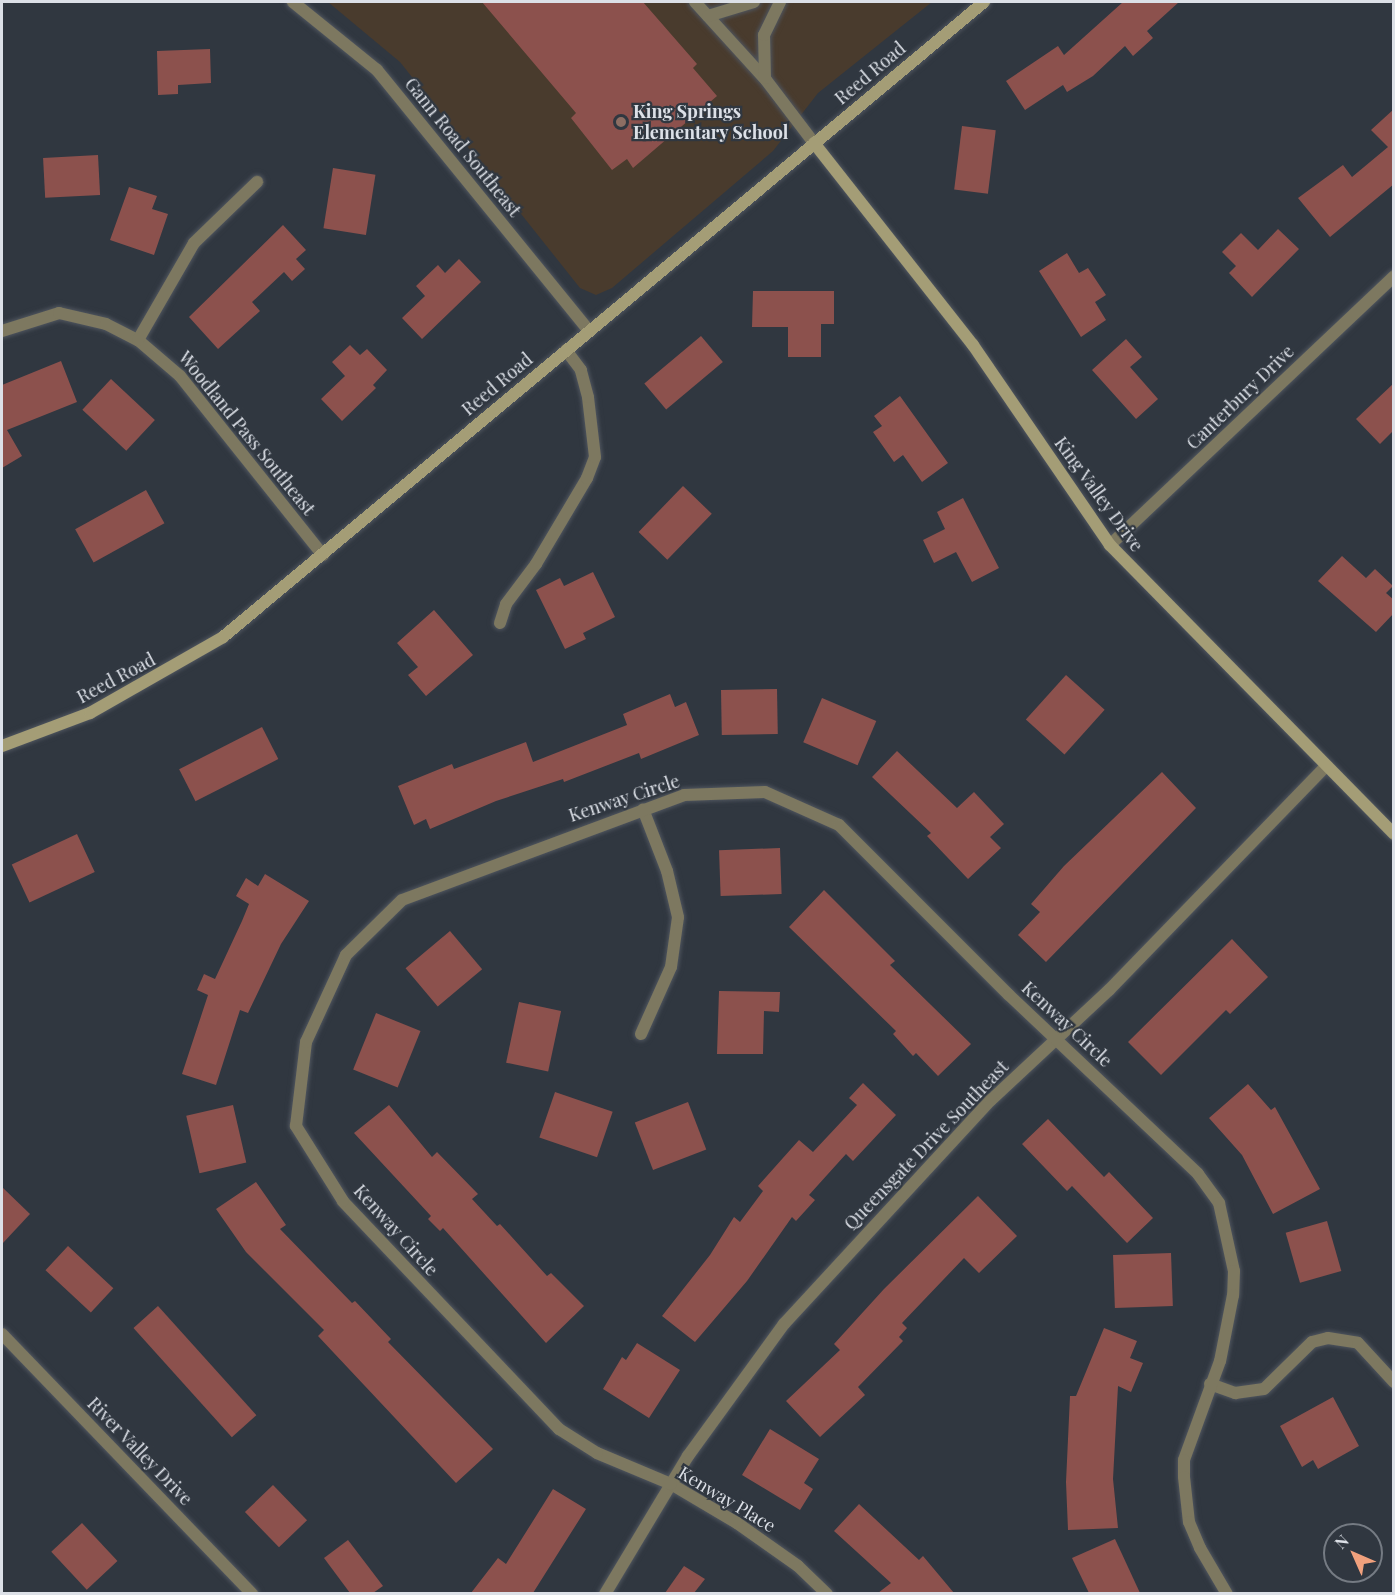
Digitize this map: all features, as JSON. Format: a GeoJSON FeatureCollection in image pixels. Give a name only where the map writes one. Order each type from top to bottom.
{"type":"FeatureCollection","features":[{"type":"Feature","properties":{"kind":"street","name":"Gann Road Southeast"},"geometry":{"type":"LineString","coordinates":[[293,2],[377,70],[589,331]]}},
{"type":"Feature","properties":{"kind":"street"},"geometry":{"type":"LineString","coordinates":[[695,2],[766,80],[814,143]]}},
{"type":"Feature","properties":{"kind":"street"},"geometry":{"type":"LineString","coordinates":[[708,16],[754,2]]}},
{"type":"Feature","properties":{"kind":"street"},"geometry":{"type":"LineString","coordinates":[[766,80],[764,35],[780,2]]}},
{"type":"Feature","properties":{"kind":"street","name":"Reed Road"},"geometry":{"type":"LineString","coordinates":[[2,746],[90,713],[186,661],[223,637],[984,2]]}},
{"type":"Feature","properties":{"kind":"street","name":"King Valley Drive"},"geometry":{"type":"LineString","coordinates":[[814,143],[973,345],[1110,545],[1394,834]]}},
{"type":"Feature","properties":{"kind":"street"},"geometry":{"type":"LineString","coordinates":[[138,340],[194,243],[257,182]]}},
{"type":"Feature","properties":{"kind":"street","name":"Canterbury Drive"},"geometry":{"type":"LineString","coordinates":[[1110,545],[1394,276]]}},
{"type":"Feature","properties":{"kind":"street","name":"Woodland Pass Southeast"},"geometry":{"type":"LineString","coordinates":[[2,331],[59,313],[106,324],[138,340],[180,376],[323,555]]}},
{"type":"Feature","properties":{"kind":"street"},"geometry":{"type":"LineString","coordinates":[[500,623],[506,604],[536,564],[587,478],[595,457],[586,388],[581,370],[566,350]]}},
{"type":"Feature","properties":{"kind":"street","name":"Queensgate Drive Southeast"},"geometry":{"type":"LineString","coordinates":[[604,1593],[671,1484],[743,1376],[784,1323],[983,1109],[1058,1039],[1326,766]]}},
{"type":"Feature","properties":{"kind":"street","name":"Kenway Circle"},"geometry":{"type":"LineString","coordinates":[[597,1453],[559,1428],[527,1397],[343,1201],[296,1126],[306,1042],[346,955],[402,900],[684,795],[765,792],[839,825],[1198,1174],[1219,1203],[1234,1271],[1227,1328],[1184,1460],[1185,1502],[1200,1548],[1227,1593]]}},
{"type":"Feature","properties":{"kind":"street"},"geometry":{"type":"LineString","coordinates":[[641,1034],[671,967],[678,917],[667,871],[643,809]]}},
{"type":"Feature","properties":{"kind":"street","name":"River Valley Drive"},"geometry":{"type":"LineString","coordinates":[[2,1334],[252,1593]]}},
{"type":"Feature","properties":{"kind":"street"},"geometry":{"type":"LineString","coordinates":[[1210,1384],[1235,1393],[1250,1394],[1264,1389],[1312,1342],[1328,1338],[1358,1343],[1394,1382]]}},
{"type":"Feature","properties":{"kind":"street","name":"Kenway Place"},"geometry":{"type":"LineString","coordinates":[[597,1453],[671,1484],[761,1539],[827,1593]]}},
{"type":"Feature","properties":{"kind":"shaded area","name":"King Springs Elementary School"},"geometry":{"type":"Polygon","coordinates":[[[328,2],[932,2],[818,93],[773,151],[612,288],[596,295],[580,288],[400,62],[328,2]]]}},
{"type":"Feature","properties":{"kind":"building"},"geometry":{"type":"Polygon","coordinates":[[[482,2],[643,2],[697,64],[693,68],[717,96],[633,168],[627,159],[612,170],[571,118],[576,113],[482,2]]]}},
{"type":"Feature","properties":{"kind":"building"},"geometry":{"type":"Polygon","coordinates":[[[1123,2],[1179,2],[1147,31],[1153,38],[1133,56],[1125,46],[1093,76],[1067,92],[1063,85],[1025,110],[1006,81],[1058,46],[1064,55],[1123,2]]]}},
{"type":"Feature","properties":{"kind":"building"},"geometry":{"type":"Polygon","coordinates":[[[210,49],[211,83],[178,85],[178,94],[158,95],[157,51],[210,49]]]}},
{"type":"Feature","properties":{"kind":"building"},"geometry":{"type":"Polygon","coordinates":[[[1394,109],[1394,184],[1330,237],[1298,198],[1343,165],[1352,177],[1388,147],[1371,130],[1394,109]]]}},
{"type":"Feature","properties":{"kind":"building"},"geometry":{"type":"Polygon","coordinates":[[[962,126],[996,130],[988,194],[954,190],[962,126]]]}},
{"type":"Feature","properties":{"kind":"building"},"geometry":{"type":"Polygon","coordinates":[[[98,155],[100,195],[45,198],[43,158],[98,155]]]}},
{"type":"Feature","properties":{"kind":"building"},"geometry":{"type":"Polygon","coordinates":[[[333,168],[375,175],[366,235],[323,228],[333,168]]]}},
{"type":"Feature","properties":{"kind":"building"},"geometry":{"type":"Polygon","coordinates":[[[129,187],[157,196],[152,209],[168,214],[154,255],[110,240],[129,187]]]}},
{"type":"Feature","properties":{"kind":"building"},"geometry":{"type":"Polygon","coordinates":[[[283,225],[306,250],[296,259],[305,269],[292,281],[284,272],[252,302],[260,311],[218,349],[189,317],[283,225]]]}},
{"type":"Feature","properties":{"kind":"building"},"geometry":{"type":"Polygon","coordinates":[[[1278,229],[1299,249],[1252,297],[1229,273],[1236,266],[1222,252],[1241,233],[1258,250],[1278,229]]]}},
{"type":"Feature","properties":{"kind":"building"},"geometry":{"type":"Polygon","coordinates":[[[1067,253],[1079,273],[1088,268],[1106,295],[1095,302],[1106,320],[1081,337],[1039,271],[1067,253]]]}},
{"type":"Feature","properties":{"kind":"building"},"geometry":{"type":"Polygon","coordinates":[[[459,259],[481,282],[422,339],[402,318],[425,296],[416,286],[438,265],[445,273],[459,259]]]}},
{"type":"Feature","properties":{"kind":"building"},"geometry":{"type":"Polygon","coordinates":[[[753,291],[834,291],[834,324],[821,324],[821,357],[788,357],[788,327],[752,327],[753,291]]]}},
{"type":"Feature","properties":{"kind":"building"},"geometry":{"type":"Polygon","coordinates":[[[701,336],[723,362],[666,410],[644,384],[701,336]]]}},
{"type":"Feature","properties":{"kind":"building"},"geometry":{"type":"Polygon","coordinates":[[[1126,339],[1142,357],[1130,367],[1158,399],[1136,419],[1092,370],[1126,339]]]}},
{"type":"Feature","properties":{"kind":"building"},"geometry":{"type":"Polygon","coordinates":[[[350,345],[360,355],[367,349],[387,370],[373,385],[376,388],[342,421],[321,399],[345,376],[332,362],[350,345]]]}},
{"type":"Feature","properties":{"kind":"building"},"geometry":{"type":"Polygon","coordinates":[[[61,361],[77,402],[7,430],[22,456],[2,468],[2,385],[61,361]]]}},
{"type":"Feature","properties":{"kind":"building"},"geometry":{"type":"Polygon","coordinates":[[[111,379],[155,420],[126,451],[82,410],[111,379]]]}},
{"type":"Feature","properties":{"kind":"building"},"geometry":{"type":"Polygon","coordinates":[[[1394,383],[1394,430],[1380,444],[1356,419],[1394,383]]]}},
{"type":"Feature","properties":{"kind":"building"},"geometry":{"type":"Polygon","coordinates":[[[900,396],[948,463],[922,482],[903,455],[894,462],[873,432],[882,426],[874,416],[900,396]]]}},
{"type":"Feature","properties":{"kind":"building"},"geometry":{"type":"Polygon","coordinates":[[[683,486],[712,514],[667,560],[639,532],[683,486]]]}},
{"type":"Feature","properties":{"kind":"building"},"geometry":{"type":"Polygon","coordinates":[[[146,490],[164,523],[94,563],[75,529],[146,490]]]}},
{"type":"Feature","properties":{"kind":"building"},"geometry":{"type":"Polygon","coordinates":[[[963,498],[999,568],[972,582],[956,552],[934,563],[923,540],[945,529],[937,512],[963,498]]]}},
{"type":"Feature","properties":{"kind":"building"},"geometry":{"type":"Polygon","coordinates":[[[1342,556],[1366,578],[1375,569],[1393,586],[1386,593],[1394,600],[1394,613],[1376,632],[1318,581],[1342,556]]]}},
{"type":"Feature","properties":{"kind":"building"},"geometry":{"type":"Polygon","coordinates":[[[593,572],[615,617],[583,633],[586,639],[565,649],[536,590],[560,578],[564,586],[593,572]]]}},
{"type":"Feature","properties":{"kind":"building"},"geometry":{"type":"Polygon","coordinates":[[[434,610],[473,655],[426,696],[408,675],[418,667],[397,643],[434,610]]]}},
{"type":"Feature","properties":{"kind":"building"},"geometry":{"type":"Polygon","coordinates":[[[1066,675],[1105,710],[1064,754],[1026,720],[1066,675]]]}},
{"type":"Feature","properties":{"kind":"building"},"geometry":{"type":"Polygon","coordinates":[[[777,689],[778,734],[722,735],[721,690],[777,689]]]}},
{"type":"Feature","properties":{"kind":"building"},"geometry":{"type":"Polygon","coordinates":[[[670,694],[675,707],[686,702],[699,735],[641,759],[639,753],[564,782],[563,779],[496,801],[430,829],[426,819],[414,825],[398,786],[452,764],[454,769],[526,742],[533,762],[627,725],[623,714],[670,694]]]}},
{"type":"Feature","properties":{"kind":"building"},"geometry":{"type":"Polygon","coordinates":[[[822,698],[876,721],[858,765],[803,742],[822,698]]]}},
{"type":"Feature","properties":{"kind":"building"},"geometry":{"type":"Polygon","coordinates":[[[262,727],[278,759],[195,801],[179,769],[262,727]]]}},
{"type":"Feature","properties":{"kind":"building"},"geometry":{"type":"Polygon","coordinates":[[[897,751],[957,808],[974,792],[1004,824],[990,837],[1001,848],[968,879],[927,836],[931,833],[872,777],[897,751]]]}},
{"type":"Feature","properties":{"kind":"building"},"geometry":{"type":"Polygon","coordinates":[[[1162,772],[1196,808],[1046,962],[1018,935],[1040,912],[1031,904],[1064,866],[1162,772]]]}},
{"type":"Feature","properties":{"kind":"building"},"geometry":{"type":"Polygon","coordinates":[[[77,834],[95,872],[29,902],[12,864],[77,834]]]}},
{"type":"Feature","properties":{"kind":"building"},"geometry":{"type":"Polygon","coordinates":[[[780,848],[782,894],[721,896],[719,850],[780,848]]]}},
{"type":"Feature","properties":{"kind":"building"},"geometry":{"type":"Polygon","coordinates":[[[265,874],[309,901],[281,944],[248,1013],[240,1010],[216,1085],[182,1074],[208,995],[197,990],[204,974],[215,979],[242,921],[249,904],[236,896],[246,878],[258,886],[265,874]]]}},
{"type":"Feature","properties":{"kind":"building"},"geometry":{"type":"Polygon","coordinates":[[[824,890],[895,961],[890,965],[971,1044],[938,1076],[916,1053],[913,1056],[893,1034],[896,1031],[789,927],[824,890]]]}},
{"type":"Feature","properties":{"kind":"building"},"geometry":{"type":"Polygon","coordinates":[[[450,931],[482,969],[438,1007],[406,968],[450,931]]]}},
{"type":"Feature","properties":{"kind":"building"},"geometry":{"type":"Polygon","coordinates":[[[1232,939],[1268,977],[1230,1014],[1226,1010],[1161,1075],[1128,1042],[1232,939]]]}},
{"type":"Feature","properties":{"kind":"building"},"geometry":{"type":"Polygon","coordinates":[[[719,991],[780,992],[779,1012],[764,1011],[763,1054],[717,1054],[719,991]]]}},
{"type":"Feature","properties":{"kind":"building"},"geometry":{"type":"Polygon","coordinates":[[[519,1002],[561,1011],[548,1072],[506,1063],[519,1002]]]}},
{"type":"Feature","properties":{"kind":"building"},"geometry":{"type":"Polygon","coordinates":[[[376,1013],[421,1031],[398,1088],[353,1070],[376,1013]]]}},
{"type":"Feature","properties":{"kind":"building"},"geometry":{"type":"Polygon","coordinates":[[[863,1083],[896,1115],[853,1161],[846,1154],[809,1195],[815,1200],[796,1221],[792,1217],[747,1281],[695,1342],[662,1316],[710,1255],[734,1217],[740,1222],[763,1191],[758,1186],[799,1140],[813,1152],[857,1105],[849,1098],[863,1083]]]}},
{"type":"Feature","properties":{"kind":"building"},"geometry":{"type":"Polygon","coordinates":[[[1248,1084],[1271,1110],[1275,1107],[1320,1189],[1273,1214],[1242,1155],[1209,1118],[1248,1084]]]}},
{"type":"Feature","properties":{"kind":"building"},"geometry":{"type":"Polygon","coordinates":[[[555,1092],[613,1112],[597,1157],[539,1137],[555,1092]]]}},
{"type":"Feature","properties":{"kind":"building"},"geometry":{"type":"Polygon","coordinates":[[[688,1102],[706,1150],[653,1170],[635,1122],[688,1102]]]}},
{"type":"Feature","properties":{"kind":"building"},"geometry":{"type":"Polygon","coordinates":[[[233,1105],[246,1162],[200,1173],[186,1116],[233,1105]]]}},
{"type":"Feature","properties":{"kind":"building"},"geometry":{"type":"Polygon","coordinates":[[[389,1105],[432,1157],[437,1152],[478,1194],[472,1199],[497,1226],[500,1224],[547,1276],[551,1273],[584,1306],[546,1343],[443,1228],[440,1231],[428,1219],[431,1216],[354,1133],[389,1105]]]}},
{"type":"Feature","properties":{"kind":"building"},"geometry":{"type":"Polygon","coordinates":[[[1048,1119],[1104,1177],[1109,1172],[1153,1218],[1127,1243],[1072,1186],[1067,1191],[1022,1144],[1048,1119]]]}},
{"type":"Feature","properties":{"kind":"building"},"geometry":{"type":"Polygon","coordinates":[[[256,1182],[286,1225],[280,1229],[352,1303],[355,1301],[391,1339],[388,1342],[493,1449],[456,1483],[318,1336],[324,1330],[246,1252],[216,1209],[256,1182]]]}},
{"type":"Feature","properties":{"kind":"building"},"geometry":{"type":"Polygon","coordinates":[[[2,1187],[30,1214],[2,1244],[2,1187]]]}},
{"type":"Feature","properties":{"kind":"building"},"geometry":{"type":"Polygon","coordinates":[[[978,1196],[1017,1236],[979,1273],[964,1258],[902,1323],[907,1328],[899,1337],[903,1341],[858,1387],[865,1395],[820,1437],[786,1401],[840,1350],[834,1344],[884,1289],[978,1196]]]}},
{"type":"Feature","properties":{"kind":"building"},"geometry":{"type":"Polygon","coordinates":[[[1327,1221],[1341,1271],[1300,1283],[1286,1233],[1327,1221]]]}},
{"type":"Feature","properties":{"kind":"building"},"geometry":{"type":"Polygon","coordinates":[[[68,1246],[113,1288],[91,1312],[45,1270],[68,1246]]]}},
{"type":"Feature","properties":{"kind":"building"},"geometry":{"type":"Polygon","coordinates":[[[1171,1253],[1173,1306],[1115,1308],[1113,1255],[1171,1253]]]}},
{"type":"Feature","properties":{"kind":"building"},"geometry":{"type":"Polygon","coordinates":[[[158,1306],[256,1415],[232,1437],[133,1328],[158,1306]]]}},
{"type":"Feature","properties":{"kind":"building"},"geometry":{"type":"Polygon","coordinates":[[[1104,1328],[1137,1341],[1130,1358],[1143,1363],[1131,1392],[1118,1386],[1113,1479],[1118,1528],[1068,1530],[1066,1482],[1070,1396],[1076,1396],[1104,1328]]]}},
{"type":"Feature","properties":{"kind":"building"},"geometry":{"type":"Polygon","coordinates":[[[637,1343],[680,1370],[649,1418],[603,1389],[622,1357],[626,1360],[637,1343]]]}},
{"type":"Feature","properties":{"kind":"building"},"geometry":{"type":"Polygon","coordinates":[[[1333,1397],[1359,1446],[1318,1469],[1313,1460],[1302,1467],[1280,1426],[1333,1397]]]}},
{"type":"Feature","properties":{"kind":"building"},"geometry":{"type":"Polygon","coordinates":[[[770,1429],[819,1459],[804,1483],[813,1489],[800,1510],[742,1475],[770,1429]]]}},
{"type":"Feature","properties":{"kind":"building"},"geometry":{"type":"Polygon","coordinates":[[[273,1485],[307,1520],[279,1547],[245,1512],[273,1485]]]}},
{"type":"Feature","properties":{"kind":"building"},"geometry":{"type":"Polygon","coordinates":[[[553,1489],[586,1509],[533,1593],[471,1593],[498,1558],[506,1564],[553,1489]]]}},
{"type":"Feature","properties":{"kind":"building"},"geometry":{"type":"Polygon","coordinates":[[[859,1504],[919,1560],[923,1556],[954,1593],[878,1593],[891,1583],[834,1531],[859,1504]]]}},
{"type":"Feature","properties":{"kind":"building"},"geometry":{"type":"Polygon","coordinates":[[[82,1523],[117,1561],[87,1590],[51,1552],[82,1523]]]}},
{"type":"Feature","properties":{"kind":"building"},"geometry":{"type":"Polygon","coordinates":[[[1115,1539],[1140,1593],[1089,1593],[1072,1558],[1115,1539]]]}},
{"type":"Feature","properties":{"kind":"building"},"geometry":{"type":"Polygon","coordinates":[[[348,1540],[383,1586],[373,1593],[350,1593],[324,1558],[348,1540]]]}},
{"type":"Feature","properties":{"kind":"building"},"geometry":{"type":"Polygon","coordinates":[[[684,1566],[705,1579],[694,1593],[665,1593],[684,1566]]]}},
{"type":"Feature","properties":{"kind":"place","name":"King Springs Elementary School"},"geometry":{"type":"Point","coordinates":[621,122]}}]}
